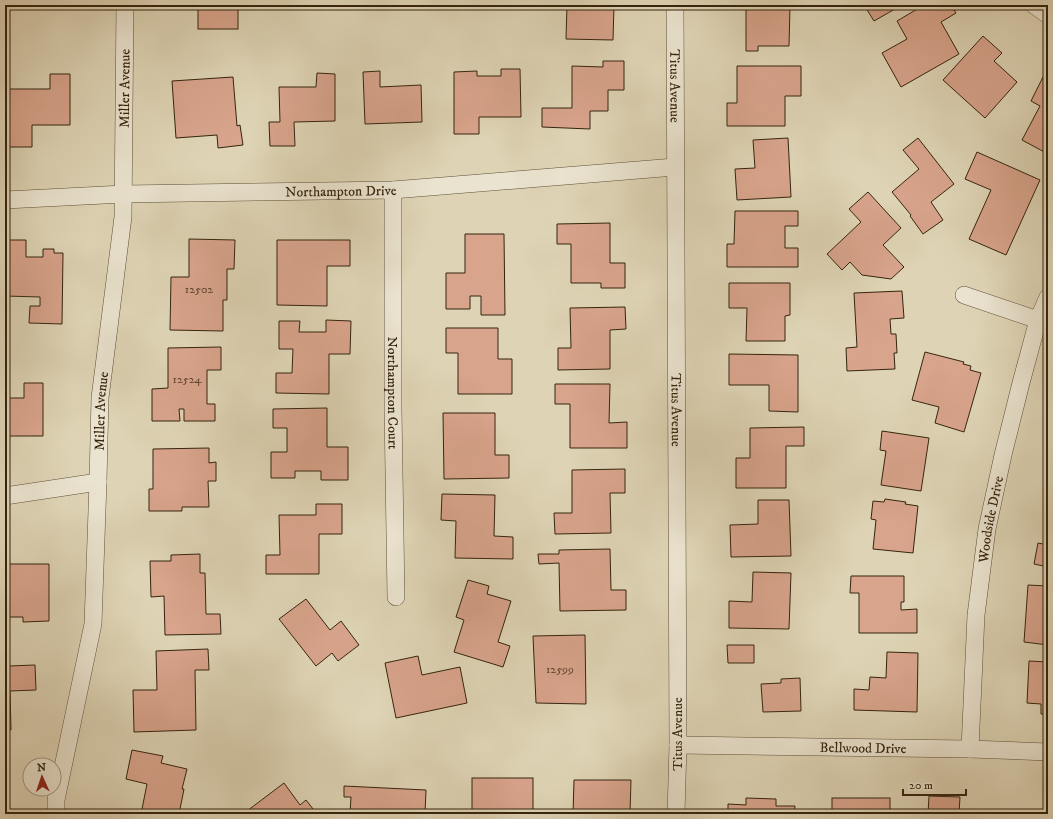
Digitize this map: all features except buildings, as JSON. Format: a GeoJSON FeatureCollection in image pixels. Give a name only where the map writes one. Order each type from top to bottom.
{"type":"FeatureCollection","features":[{"type":"Feature","properties":{"kind":"street","name":"Miller Avenue"},"geometry":{"type":"LineString","coordinates":[[56,814],[56,800],[93,624],[100,398],[123,217],[125,5]]}},
{"type":"Feature","properties":{"kind":"street","name":"Titus Avenue"},"geometry":{"type":"LineString","coordinates":[[675,5],[678,745],[676,814]]}},
{"type":"Feature","properties":{"kind":"street"},"geometry":{"type":"LineString","coordinates":[[1034,5],[1048,16]]}},
{"type":"Feature","properties":{"kind":"street","name":"Northampton Drive"},"geometry":{"type":"LineString","coordinates":[[5,200],[124,194],[392,190],[675,167]]}},
{"type":"Feature","properties":{"kind":"street","name":"Northampton Court"},"geometry":{"type":"LineString","coordinates":[[392,190],[396,597]]}},
{"type":"Feature","properties":{"kind":"street"},"geometry":{"type":"LineString","coordinates":[[964,295],[1038,320]]}},
{"type":"Feature","properties":{"kind":"street","name":"Woodside Drive"},"geometry":{"type":"LineString","coordinates":[[970,749],[976,615],[987,529],[1002,455],[1038,320],[1048,297]]}},
{"type":"Feature","properties":{"kind":"street"},"geometry":{"type":"LineString","coordinates":[[5,496],[98,482]]}},
{"type":"Feature","properties":{"kind":"street","name":"Bellwood Drive"},"geometry":{"type":"LineString","coordinates":[[678,745],[970,749],[1048,752]]}}]}
